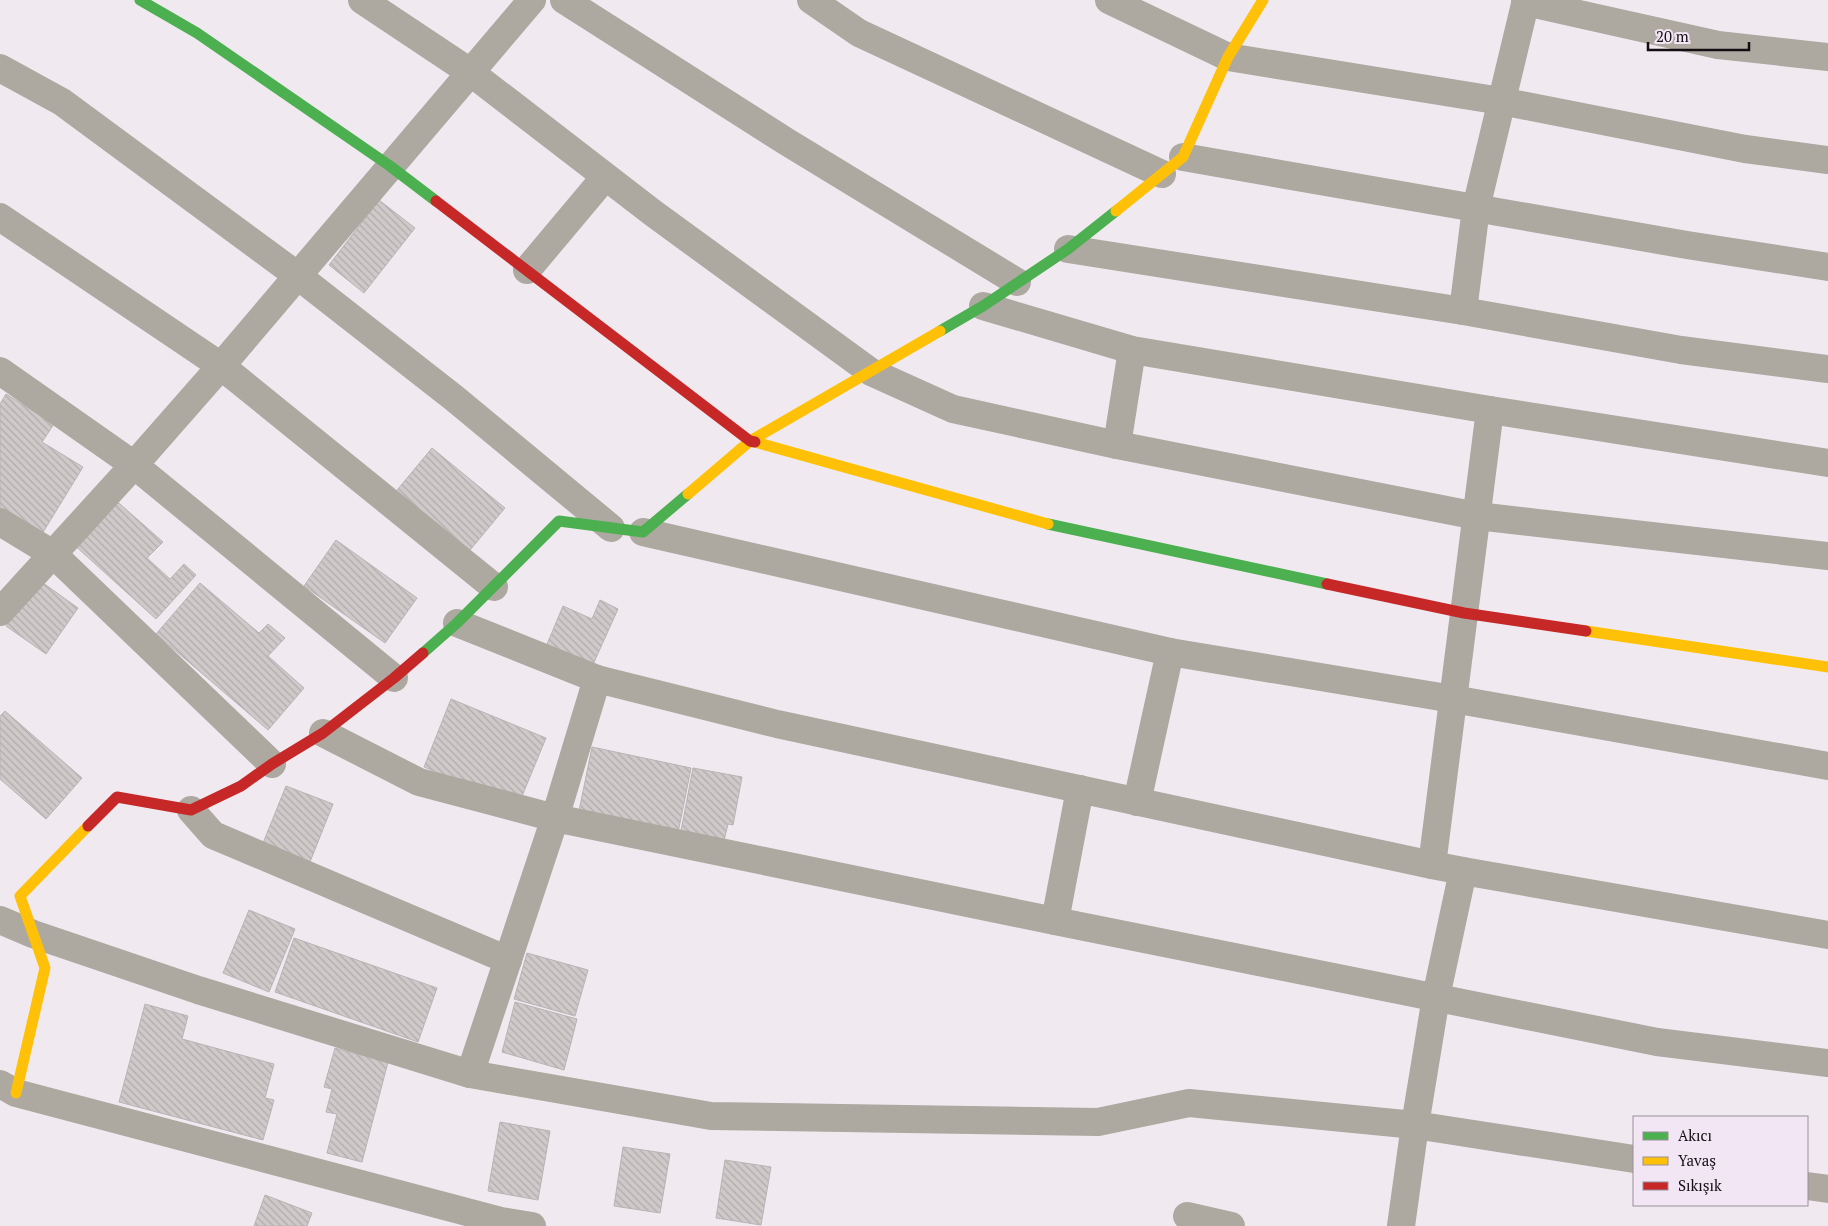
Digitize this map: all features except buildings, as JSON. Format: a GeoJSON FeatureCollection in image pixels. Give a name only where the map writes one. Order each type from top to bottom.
{"type":"FeatureCollection","features":[{"type":"Feature","properties":{"kind":"street"},"geometry":{"type":"LineString","coordinates":[[140,0],[197,33],[390,166],[750,441],[1054,526],[1464,613],[1828,667]]}},
{"type":"Feature","properties":{"kind":"street"},"geometry":{"type":"LineString","coordinates":[[362,0],[391,8],[605,177],[871,372],[953,409],[1117,445],[1476,516],[1828,556]]}},
{"type":"Feature","properties":{"kind":"street"},"geometry":{"type":"LineString","coordinates":[[0,612],[221,366],[532,0]]}},
{"type":"Feature","properties":{"kind":"street"},"geometry":{"type":"LineString","coordinates":[[564,0],[787,142],[1017,282]]}},
{"type":"Feature","properties":{"kind":"street"},"geometry":{"type":"LineString","coordinates":[[811,0],[859,33],[1162,174]]}},
{"type":"Feature","properties":{"kind":"street"},"geometry":{"type":"LineString","coordinates":[[1108,0],[1228,57],[1501,101],[1745,149],[1828,160]]}},
{"type":"Feature","properties":{"kind":"street"},"geometry":{"type":"LineString","coordinates":[[643,532],[750,441],[983,306],[1068,249],[1182,157],[1228,57],[1263,0]]}},
{"type":"Feature","properties":{"kind":"street"},"geometry":{"type":"LineString","coordinates":[[1463,311],[1476,208],[1525,1],[1718,45],[1828,57]]}},
{"type":"Feature","properties":{"kind":"street"},"geometry":{"type":"LineString","coordinates":[[0,68],[62,102],[298,276],[454,398],[611,528]]}},
{"type":"Feature","properties":{"kind":"street"},"geometry":{"type":"LineString","coordinates":[[1182,157],[1688,245],[1828,267]]}},
{"type":"Feature","properties":{"kind":"street"},"geometry":{"type":"LineString","coordinates":[[527,270],[605,177]]}},
{"type":"Feature","properties":{"kind":"street"},"geometry":{"type":"LineString","coordinates":[[0,217],[221,366],[494,587]]}},
{"type":"Feature","properties":{"kind":"street"},"geometry":{"type":"LineString","coordinates":[[1068,249],[1463,311],[1682,350],[1828,369]]}},
{"type":"Feature","properties":{"kind":"street"},"geometry":{"type":"LineString","coordinates":[[983,306],[1132,350],[1490,410],[1828,463]]}},
{"type":"Feature","properties":{"kind":"street"},"geometry":{"type":"LineString","coordinates":[[1117,445],[1132,350]]}},
{"type":"Feature","properties":{"kind":"street"},"geometry":{"type":"LineString","coordinates":[[0,371],[134,465],[394,678]]}},
{"type":"Feature","properties":{"kind":"street"},"geometry":{"type":"LineString","coordinates":[[1432,865],[1490,410]]}},
{"type":"Feature","properties":{"kind":"street"},"geometry":{"type":"LineString","coordinates":[[532,1226],[502,1221],[8,1088],[44,968],[20,896],[117,797],[191,810],[241,786],[322,733],[394,678],[457,623],[559,521],[643,532],[1170,652],[1453,699],[1828,766]]}},
{"type":"Feature","properties":{"kind":"street"},"geometry":{"type":"LineString","coordinates":[[0,522],[53,554],[272,764]]}},
{"type":"Feature","properties":{"kind":"street"},"geometry":{"type":"LineString","coordinates":[[457,623],[597,679],[777,724],[1432,865],[1828,935]]}},
{"type":"Feature","properties":{"kind":"street"},"geometry":{"type":"LineString","coordinates":[[1138,802],[1170,652]]}},
{"type":"Feature","properties":{"kind":"street"},"geometry":{"type":"LineString","coordinates":[[470,1074],[555,818],[597,679]]}},
{"type":"Feature","properties":{"kind":"street"},"geometry":{"type":"LineString","coordinates":[[322,733],[419,782],[555,818],[1657,1042],[1828,1063]]}},
{"type":"Feature","properties":{"kind":"street"},"geometry":{"type":"LineString","coordinates":[[1055,921],[1080,790]]}},
{"type":"Feature","properties":{"kind":"street"},"geometry":{"type":"LineString","coordinates":[[191,810],[213,835],[508,960]]}},
{"type":"Feature","properties":{"kind":"street"},"geometry":{"type":"LineString","coordinates":[[1401,1226],[1436,997],[1463,871]]}},
{"type":"Feature","properties":{"kind":"street"},"geometry":{"type":"LineString","coordinates":[[0,920],[33,934],[198,990],[470,1074],[711,1116],[1098,1122],[1189,1103],[1415,1125],[1633,1159]]}},
{"type":"Feature","properties":{"kind":"street"},"geometry":{"type":"LineString","coordinates":[[1808,1186],[1828,1189]]}},
{"type":"Feature","properties":{"kind":"street"},"geometry":{"type":"LineString","coordinates":[[1187,1216],[1231,1226]]}},
{"type":"Feature","properties":{"kind":"traffic: fast"},"geometry":{"type":"LineString","coordinates":[[140,0],[197,33],[390,166],[436,201]]}},
{"type":"Feature","properties":{"kind":"traffic: fast"},"geometry":{"type":"LineString","coordinates":[[940,331],[983,306],[1068,249],[1116,211]]}},
{"type":"Feature","properties":{"kind":"traffic: fast"},"geometry":{"type":"LineString","coordinates":[[423,653],[457,623],[559,521],[643,532],[688,494]]}},
{"type":"Feature","properties":{"kind":"traffic: fast"},"geometry":{"type":"LineString","coordinates":[[1048,524],[1327,584]]}},
{"type":"Feature","properties":{"kind":"traffic: slow"},"geometry":{"type":"LineString","coordinates":[[1116,211],[1183,157],[1228,57],[1263,0]]}},
{"type":"Feature","properties":{"kind":"traffic: slow"},"geometry":{"type":"LineString","coordinates":[[688,494],[750,441],[940,331]]}},
{"type":"Feature","properties":{"kind":"traffic: slow"},"geometry":{"type":"LineString","coordinates":[[755,442],[1048,524]]}},
{"type":"Feature","properties":{"kind":"traffic: slow"},"geometry":{"type":"LineString","coordinates":[[1586,631],[1828,667]]}},
{"type":"Feature","properties":{"kind":"traffic: slow"},"geometry":{"type":"LineString","coordinates":[[16,1093],[45,968],[20,896],[88,826]]}},
{"type":"Feature","properties":{"kind":"traffic: jam"},"geometry":{"type":"LineString","coordinates":[[436,201],[750,441],[755,442]]}},
{"type":"Feature","properties":{"kind":"traffic: jam"},"geometry":{"type":"LineString","coordinates":[[1327,584],[1464,613],[1586,631]]}},
{"type":"Feature","properties":{"kind":"traffic: jam"},"geometry":{"type":"LineString","coordinates":[[88,826],[117,797],[191,810],[241,786],[272,764],[323,733],[423,653]]}}]}
